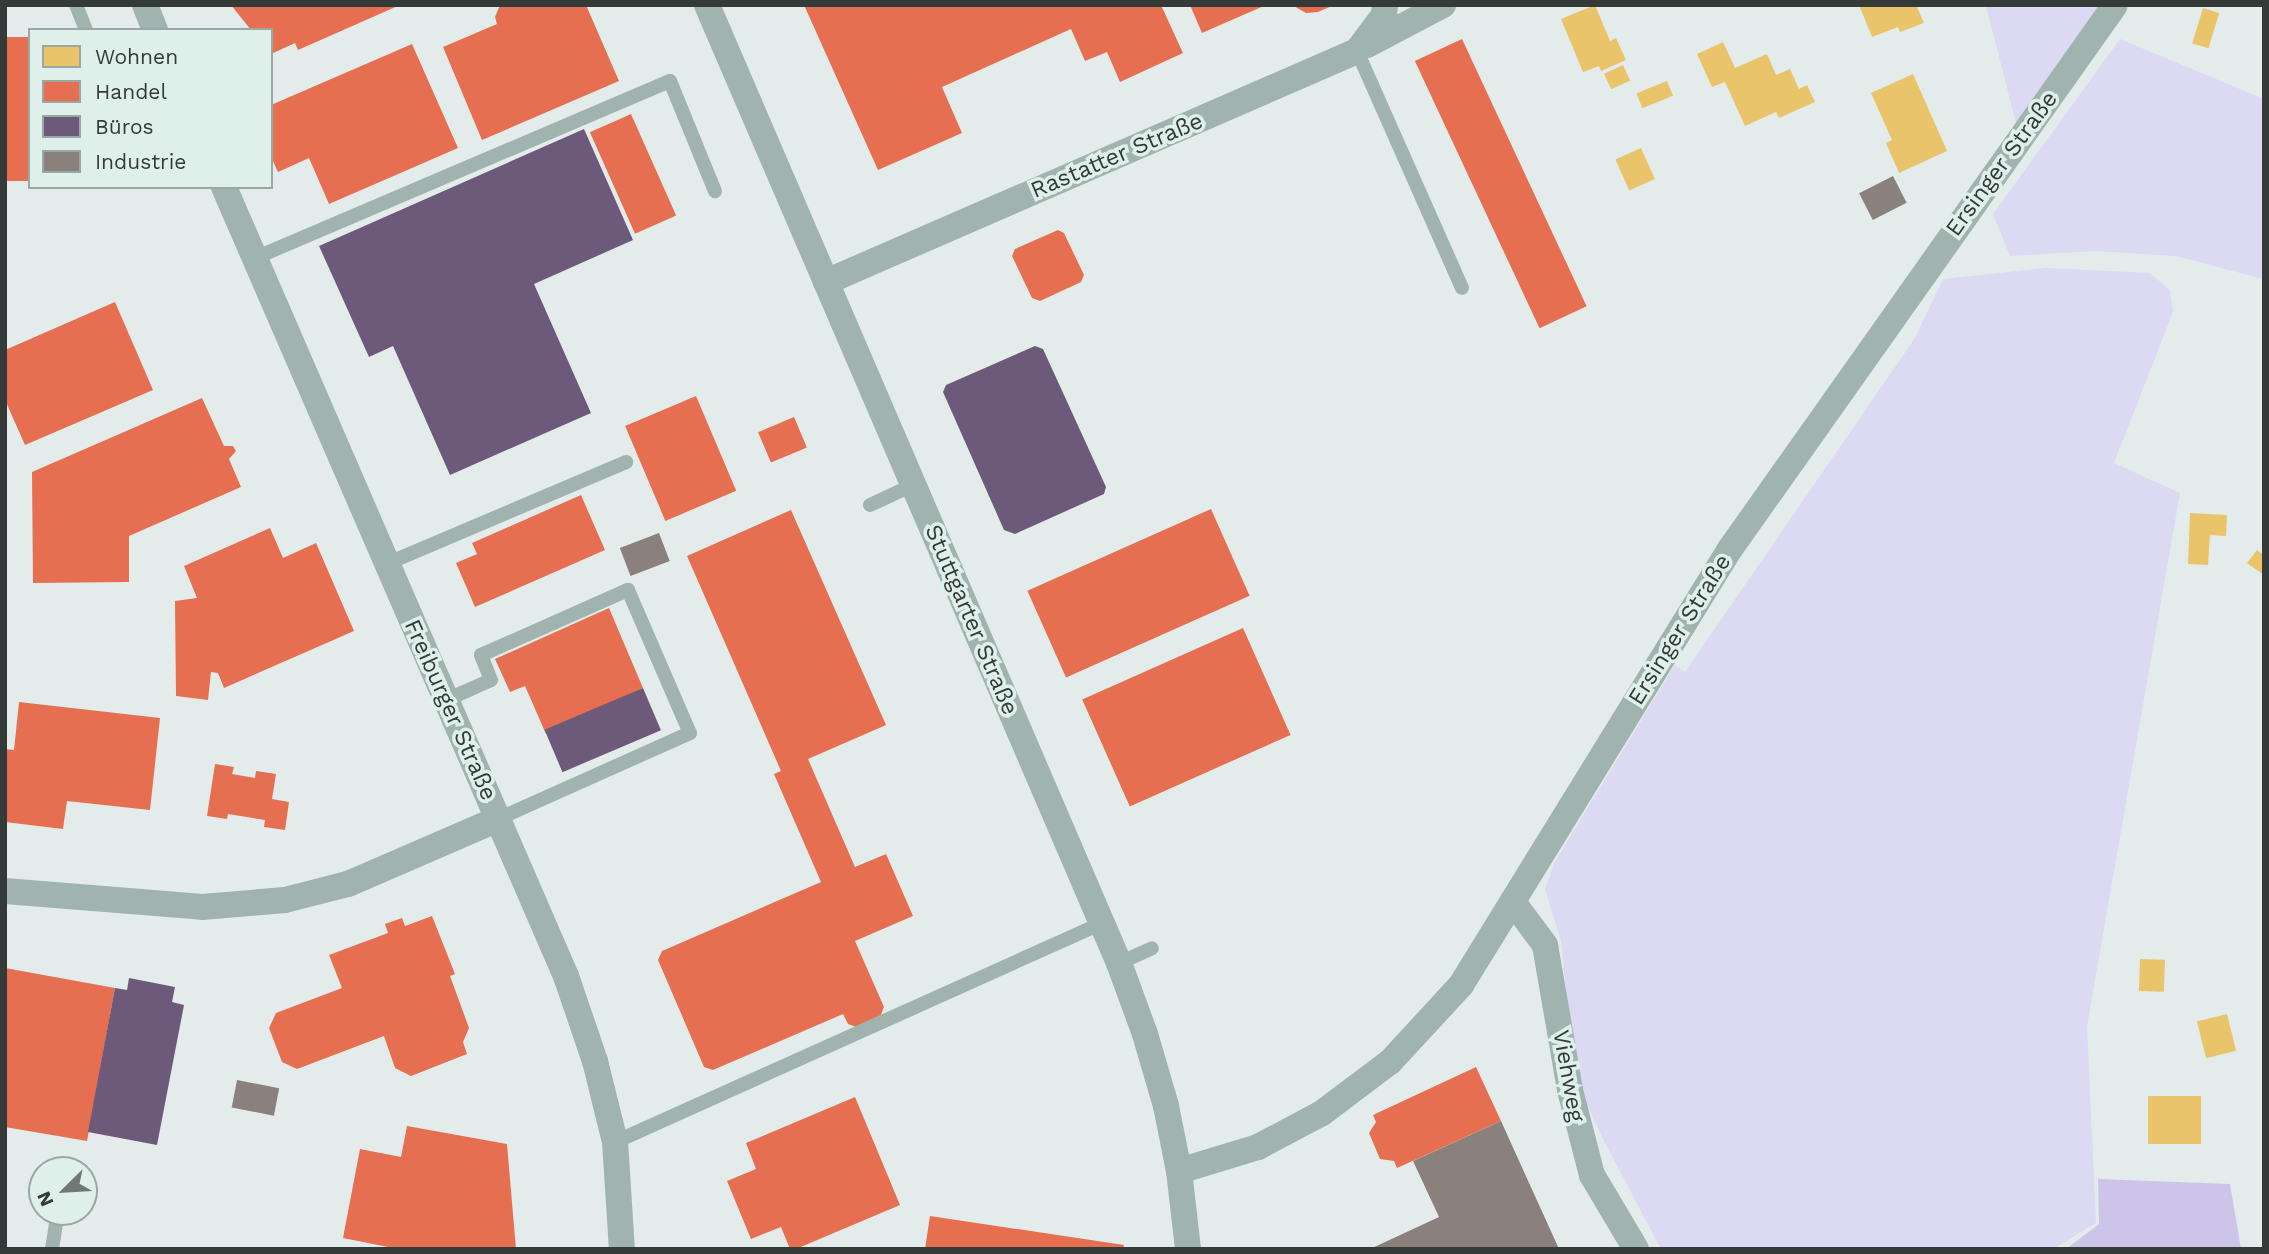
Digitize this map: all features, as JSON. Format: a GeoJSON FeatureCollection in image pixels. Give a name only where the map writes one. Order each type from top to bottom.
{"type":"FeatureCollection","features":[{"type":"Feature","properties":{"kind":"street"},"geometry":{"type":"LineString","coordinates":[[145,5],[154,28]]}},
{"type":"Feature","properties":{"kind":"street","name":"Stuttgarter Straße"},"geometry":{"type":"LineString","coordinates":[[707,5],[1119,963],[1166,1106],[1179,1171],[1188,1249]]}},
{"type":"Feature","properties":{"kind":"street","name":"Rastatter Straße"},"geometry":{"type":"LineString","coordinates":[[826,282],[1357,51],[1384,15],[1385,5]]}},
{"type":"Feature","properties":{"kind":"street"},"geometry":{"type":"LineString","coordinates":[[1357,51],[1443,5]]}},
{"type":"Feature","properties":{"kind":"street","name":"Ersinger Straße"},"geometry":{"type":"LineString","coordinates":[[1179,1171],[1220,1161],[1293,1130],[1349,1095],[1390,1062],[1461,985],[1730,549],[2115,5]]}},
{"type":"Feature","properties":{"kind":"street","name":"Freiburger Straße"},"geometry":{"type":"LineString","coordinates":[[225,189],[566,976],[595,1061],[615,1142],[622,1249]]}},
{"type":"Feature","properties":{"kind":"street"},"geometry":{"type":"LineString","coordinates":[[5,891],[202,907],[292,899],[348,884],[498,819]]}},
{"type":"Feature","properties":{"kind":"street","name":"Viehweg"},"geometry":{"type":"LineString","coordinates":[[1513,902],[1545,945],[1570,1090],[1592,1175],[1636,1249]]}},
{"type":"Feature","properties":{"kind":"lane"},"geometry":{"type":"LineString","coordinates":[[76,5],[85,28]]}},
{"type":"Feature","properties":{"kind":"lane"},"geometry":{"type":"LineString","coordinates":[[1357,51],[1462,288]]}},
{"type":"Feature","properties":{"kind":"lane"},"geometry":{"type":"LineString","coordinates":[[255,258],[670,81],[715,191]]}},
{"type":"Feature","properties":{"kind":"lane"},"geometry":{"type":"LineString","coordinates":[[386,564],[626,462]]}},
{"type":"Feature","properties":{"kind":"lane"},"geometry":{"type":"LineString","coordinates":[[870,505],[913,485]]}},
{"type":"Feature","properties":{"kind":"lane"},"geometry":{"type":"LineString","coordinates":[[446,700],[491,680],[481,655],[628,590],[690,733],[498,819]]}},
{"type":"Feature","properties":{"kind":"lane"},"geometry":{"type":"LineString","coordinates":[[615,1142],[1102,923]]}},
{"type":"Feature","properties":{"kind":"lane"},"geometry":{"type":"LineString","coordinates":[[1119,963],[1152,948]]}},
{"type":"Feature","properties":{"kind":"lane"},"geometry":{"type":"LineString","coordinates":[[52,1249],[56,1226]]}},
{"type":"Feature","properties":{"kind":"shaded area"},"geometry":{"type":"Polygon","coordinates":[[[2100,5],[2016,123],[1986,6],[2100,5]]]}},
{"type":"Feature","properties":{"kind":"shaded area"},"geometry":{"type":"Polygon","coordinates":[[[2120,39],[2264,99],[2264,279],[2175,256],[2096,251],[2010,256],[1993,214],[2120,39]]]}},
{"type":"Feature","properties":{"kind":"shaded area"},"geometry":{"type":"Polygon","coordinates":[[[2046,268],[2150,273],[2170,290],[2173,312],[2114,463],[2180,493],[2087,1026],[2096,1223],[2053,1249],[1661,1249],[1605,1143],[1574,1077],[1561,941],[1545,889],[1554,863],[1675,665],[1685,672],[1915,338],[1943,279],[2046,268]]]}},
{"type":"Feature","properties":{"kind":"shaded area"},"geometry":{"type":"Polygon","coordinates":[[[2098,1179],[2230,1184],[2241,1249],[2066,1249],[2099,1224],[2098,1179]]]}},
{"type":"Feature","properties":{"kind":"building: Wohnen"},"geometry":{"type":"Polygon","coordinates":[[[1595,5],[1610,41],[1616,38],[1626,60],[1601,71],[1599,66],[1583,72],[1561,19],[1595,5]]]}},
{"type":"Feature","properties":{"kind":"building: Wohnen"},"geometry":{"type":"Polygon","coordinates":[[[1859,5],[1916,5],[1924,23],[1900,32],[1898,27],[1872,37],[1859,5]]]}},
{"type":"Feature","properties":{"kind":"building: Wohnen"},"geometry":{"type":"Polygon","coordinates":[[[2203,8],[2219,13],[2208,48],[2192,43],[2203,8]]]}},
{"type":"Feature","properties":{"kind":"building: Wohnen"},"geometry":{"type":"Polygon","coordinates":[[[1723,42],[1735,68],[1767,54],[1776,75],[1790,69],[1799,89],[1807,85],[1815,102],[1779,118],[1776,112],[1745,126],[1725,82],[1712,87],[1697,54],[1723,42]]]}},
{"type":"Feature","properties":{"kind":"building: Wohnen"},"geometry":{"type":"Polygon","coordinates":[[[1623,65],[1630,80],[1611,89],[1604,74],[1623,65]]]}},
{"type":"Feature","properties":{"kind":"building: Wohnen"},"geometry":{"type":"Polygon","coordinates":[[[1913,74],[1947,151],[1899,173],[1886,143],[1892,140],[1871,93],[1913,74]]]}},
{"type":"Feature","properties":{"kind":"building: Wohnen"},"geometry":{"type":"Polygon","coordinates":[[[1667,81],[1673,96],[1642,108],[1636,93],[1667,81]]]}},
{"type":"Feature","properties":{"kind":"building: Wohnen"},"geometry":{"type":"Polygon","coordinates":[[[1641,148],[1655,179],[1629,190],[1615,159],[1641,148]]]}},
{"type":"Feature","properties":{"kind":"building: Wohnen"},"geometry":{"type":"Polygon","coordinates":[[[2190,513],[2227,515],[2226,536],[2210,535],[2208,565],[2188,564],[2190,513]]]}},
{"type":"Feature","properties":{"kind":"building: Wohnen"},"geometry":{"type":"Polygon","coordinates":[[[2257,550],[2264,555],[2264,575],[2247,563],[2257,550]]]}},
{"type":"Feature","properties":{"kind":"building: Wohnen"},"geometry":{"type":"Polygon","coordinates":[[[2140,959],[2165,960],[2164,992],[2139,991],[2140,959]]]}},
{"type":"Feature","properties":{"kind":"building: Wohnen"},"geometry":{"type":"Polygon","coordinates":[[[2227,1014],[2236,1051],[2206,1058],[2197,1021],[2227,1014]]]}},
{"type":"Feature","properties":{"kind":"building: Wohnen"},"geometry":{"type":"Polygon","coordinates":[[[2148,1096],[2201,1096],[2201,1144],[2148,1144],[2148,1096]]]}},
{"type":"Feature","properties":{"kind":"building: Handel"},"geometry":{"type":"Polygon","coordinates":[[[231,5],[400,5],[298,50],[295,43],[273,53],[273,28],[249,28],[231,5]]]}},
{"type":"Feature","properties":{"kind":"building: Handel"},"geometry":{"type":"Polygon","coordinates":[[[500,5],[586,5],[619,81],[482,140],[443,47],[497,24],[495,17],[500,5]]]}},
{"type":"Feature","properties":{"kind":"building: Handel"},"geometry":{"type":"Polygon","coordinates":[[[804,5],[1161,5],[1183,53],[1120,82],[1107,52],[1085,61],[1071,29],[942,87],[962,133],[878,170],[804,5]]]}},
{"type":"Feature","properties":{"kind":"building: Handel"},"geometry":{"type":"Polygon","coordinates":[[[1190,5],[1266,5],[1202,33],[1190,5]]]}},
{"type":"Feature","properties":{"kind":"building: Handel"},"geometry":{"type":"Polygon","coordinates":[[[1292,5],[1334,5],[1318,12],[1306,13],[1292,5]]]}},
{"type":"Feature","properties":{"kind":"building: Handel"},"geometry":{"type":"Polygon","coordinates":[[[5,37],[28,37],[28,181],[5,181],[5,37]]]}},
{"type":"Feature","properties":{"kind":"building: Handel"},"geometry":{"type":"Polygon","coordinates":[[[1462,39],[1587,306],[1540,328],[1415,61],[1462,39]]]}},
{"type":"Feature","properties":{"kind":"building: Handel"},"geometry":{"type":"Polygon","coordinates":[[[412,44],[458,148],[329,204],[309,158],[278,172],[273,161],[273,104],[412,44]]]}},
{"type":"Feature","properties":{"kind":"building: Handel"},"geometry":{"type":"Polygon","coordinates":[[[631,114],[676,215],[635,234],[590,132],[631,114]]]}},
{"type":"Feature","properties":{"kind":"building: Handel"},"geometry":{"type":"Polygon","coordinates":[[[1058,230],[1064,233],[1084,275],[1081,282],[1040,301],[1032,298],[1012,256],[1015,249],[1058,230]]]}},
{"type":"Feature","properties":{"kind":"building: Handel"},"geometry":{"type":"Polygon","coordinates":[[[115,302],[153,390],[25,445],[5,400],[5,350],[115,302]]]}},
{"type":"Feature","properties":{"kind":"building: Handel"},"geometry":{"type":"Polygon","coordinates":[[[696,396],[736,491],[665,521],[625,426],[696,396]]]}},
{"type":"Feature","properties":{"kind":"building: Handel"},"geometry":{"type":"Polygon","coordinates":[[[202,398],[224,446],[233,446],[236,451],[229,459],[241,487],[129,536],[129,582],[33,583],[32,472],[202,398]]]}},
{"type":"Feature","properties":{"kind":"building: Handel"},"geometry":{"type":"Polygon","coordinates":[[[794,417],[807,447],[771,463],[758,432],[794,417]]]}},
{"type":"Feature","properties":{"kind":"building: Handel"},"geometry":{"type":"Polygon","coordinates":[[[581,495],[605,550],[475,607],[456,563],[477,554],[472,543],[581,495]]]}},
{"type":"Feature","properties":{"kind":"building: Handel"},"geometry":{"type":"Polygon","coordinates":[[[1211,509],[1250,596],[1066,678],[1027,591],[1211,509]]]}},
{"type":"Feature","properties":{"kind":"building: Handel"},"geometry":{"type":"Polygon","coordinates":[[[791,510],[886,725],[808,759],[855,867],[886,854],[913,916],[855,941],[884,1007],[880,1017],[856,1027],[848,1024],[843,1014],[713,1070],[704,1067],[658,960],[662,951],[821,882],[774,774],[781,771],[687,556],[791,510]]]}},
{"type":"Feature","properties":{"kind":"building: Handel"},"geometry":{"type":"Polygon","coordinates":[[[270,528],[283,558],[316,543],[354,631],[224,688],[218,673],[211,672],[208,700],[176,696],[175,601],[197,598],[184,566],[270,528]]]}},
{"type":"Feature","properties":{"kind":"building: Handel"},"geometry":{"type":"Polygon","coordinates":[[[609,608],[643,688],[546,734],[525,686],[510,692],[495,659],[609,608]]]}},
{"type":"Feature","properties":{"kind":"building: Handel"},"geometry":{"type":"Polygon","coordinates":[[[1243,628],[1291,735],[1130,806],[1082,700],[1243,628]]]}},
{"type":"Feature","properties":{"kind":"building: Handel"},"geometry":{"type":"Polygon","coordinates":[[[19,702],[160,718],[150,810],[67,801],[63,829],[5,822],[5,749],[14,750],[19,702]]]}},
{"type":"Feature","properties":{"kind":"building: Handel"},"geometry":{"type":"Polygon","coordinates":[[[215,764],[234,767],[232,774],[255,778],[256,771],[276,774],[272,799],[289,802],[285,830],[264,827],[265,820],[228,814],[227,819],[207,816],[215,764]]]}},
{"type":"Feature","properties":{"kind":"building: Handel"},"geometry":{"type":"Polygon","coordinates":[[[432,916],[455,974],[450,976],[469,1028],[463,1042],[467,1054],[411,1076],[395,1068],[384,1036],[297,1069],[282,1062],[269,1028],[276,1013],[342,988],[329,955],[388,933],[385,924],[402,918],[405,926],[432,916]]]}},
{"type":"Feature","properties":{"kind":"building: Handel"},"geometry":{"type":"Polygon","coordinates":[[[5,968],[115,988],[87,1141],[5,1127],[5,968]]]}},
{"type":"Feature","properties":{"kind":"building: Handel"},"geometry":{"type":"Polygon","coordinates":[[[1476,1067],[1501,1121],[1397,1168],[1394,1161],[1380,1159],[1369,1133],[1376,1122],[1373,1115],[1476,1067]]]}},
{"type":"Feature","properties":{"kind":"building: Handel"},"geometry":{"type":"Polygon","coordinates":[[[855,1097],[900,1205],[796,1249],[790,1249],[781,1227],[751,1239],[727,1181],[756,1169],[746,1143],[855,1097]]]}},
{"type":"Feature","properties":{"kind":"building: Handel"},"geometry":{"type":"Polygon","coordinates":[[[407,1126],[507,1144],[516,1249],[398,1249],[343,1238],[360,1149],[401,1157],[407,1126]]]}},
{"type":"Feature","properties":{"kind":"building: Handel"},"geometry":{"type":"Polygon","coordinates":[[[930,1216],[1124,1245],[1123,1249],[925,1249],[930,1216]]]}},
{"type":"Feature","properties":{"kind":"building: Büros"},"geometry":{"type":"Polygon","coordinates":[[[584,129],[633,240],[534,284],[591,413],[450,475],[393,346],[369,357],[319,246],[584,129]]]}},
{"type":"Feature","properties":{"kind":"building: Büros"},"geometry":{"type":"Polygon","coordinates":[[[1035,346],[1043,349],[1106,487],[1104,494],[1015,534],[1004,530],[943,392],[946,385],[1035,346]]]}},
{"type":"Feature","properties":{"kind":"building: Büros"},"geometry":{"type":"Polygon","coordinates":[[[643,688],[661,730],[562,772],[545,730],[643,688]]]}},
{"type":"Feature","properties":{"kind":"building: Büros"},"geometry":{"type":"Polygon","coordinates":[[[129,978],[175,987],[172,1002],[184,1005],[157,1145],[88,1132],[115,988],[127,990],[129,978]]]}},
{"type":"Feature","properties":{"kind":"building: Industrie"},"geometry":{"type":"Polygon","coordinates":[[[1893,176],[1907,203],[1873,220],[1859,193],[1893,176]]]}},
{"type":"Feature","properties":{"kind":"building: Industrie"},"geometry":{"type":"Polygon","coordinates":[[[659,533],[670,561],[631,576],[620,548],[659,533]]]}},
{"type":"Feature","properties":{"kind":"building: Industrie"},"geometry":{"type":"Polygon","coordinates":[[[237,1080],[279,1088],[274,1116],[232,1107],[237,1080]]]}},
{"type":"Feature","properties":{"kind":"building: Industrie"},"geometry":{"type":"Polygon","coordinates":[[[1501,1121],[1559,1249],[1370,1249],[1439,1217],[1413,1161],[1501,1121]]]}}]}
